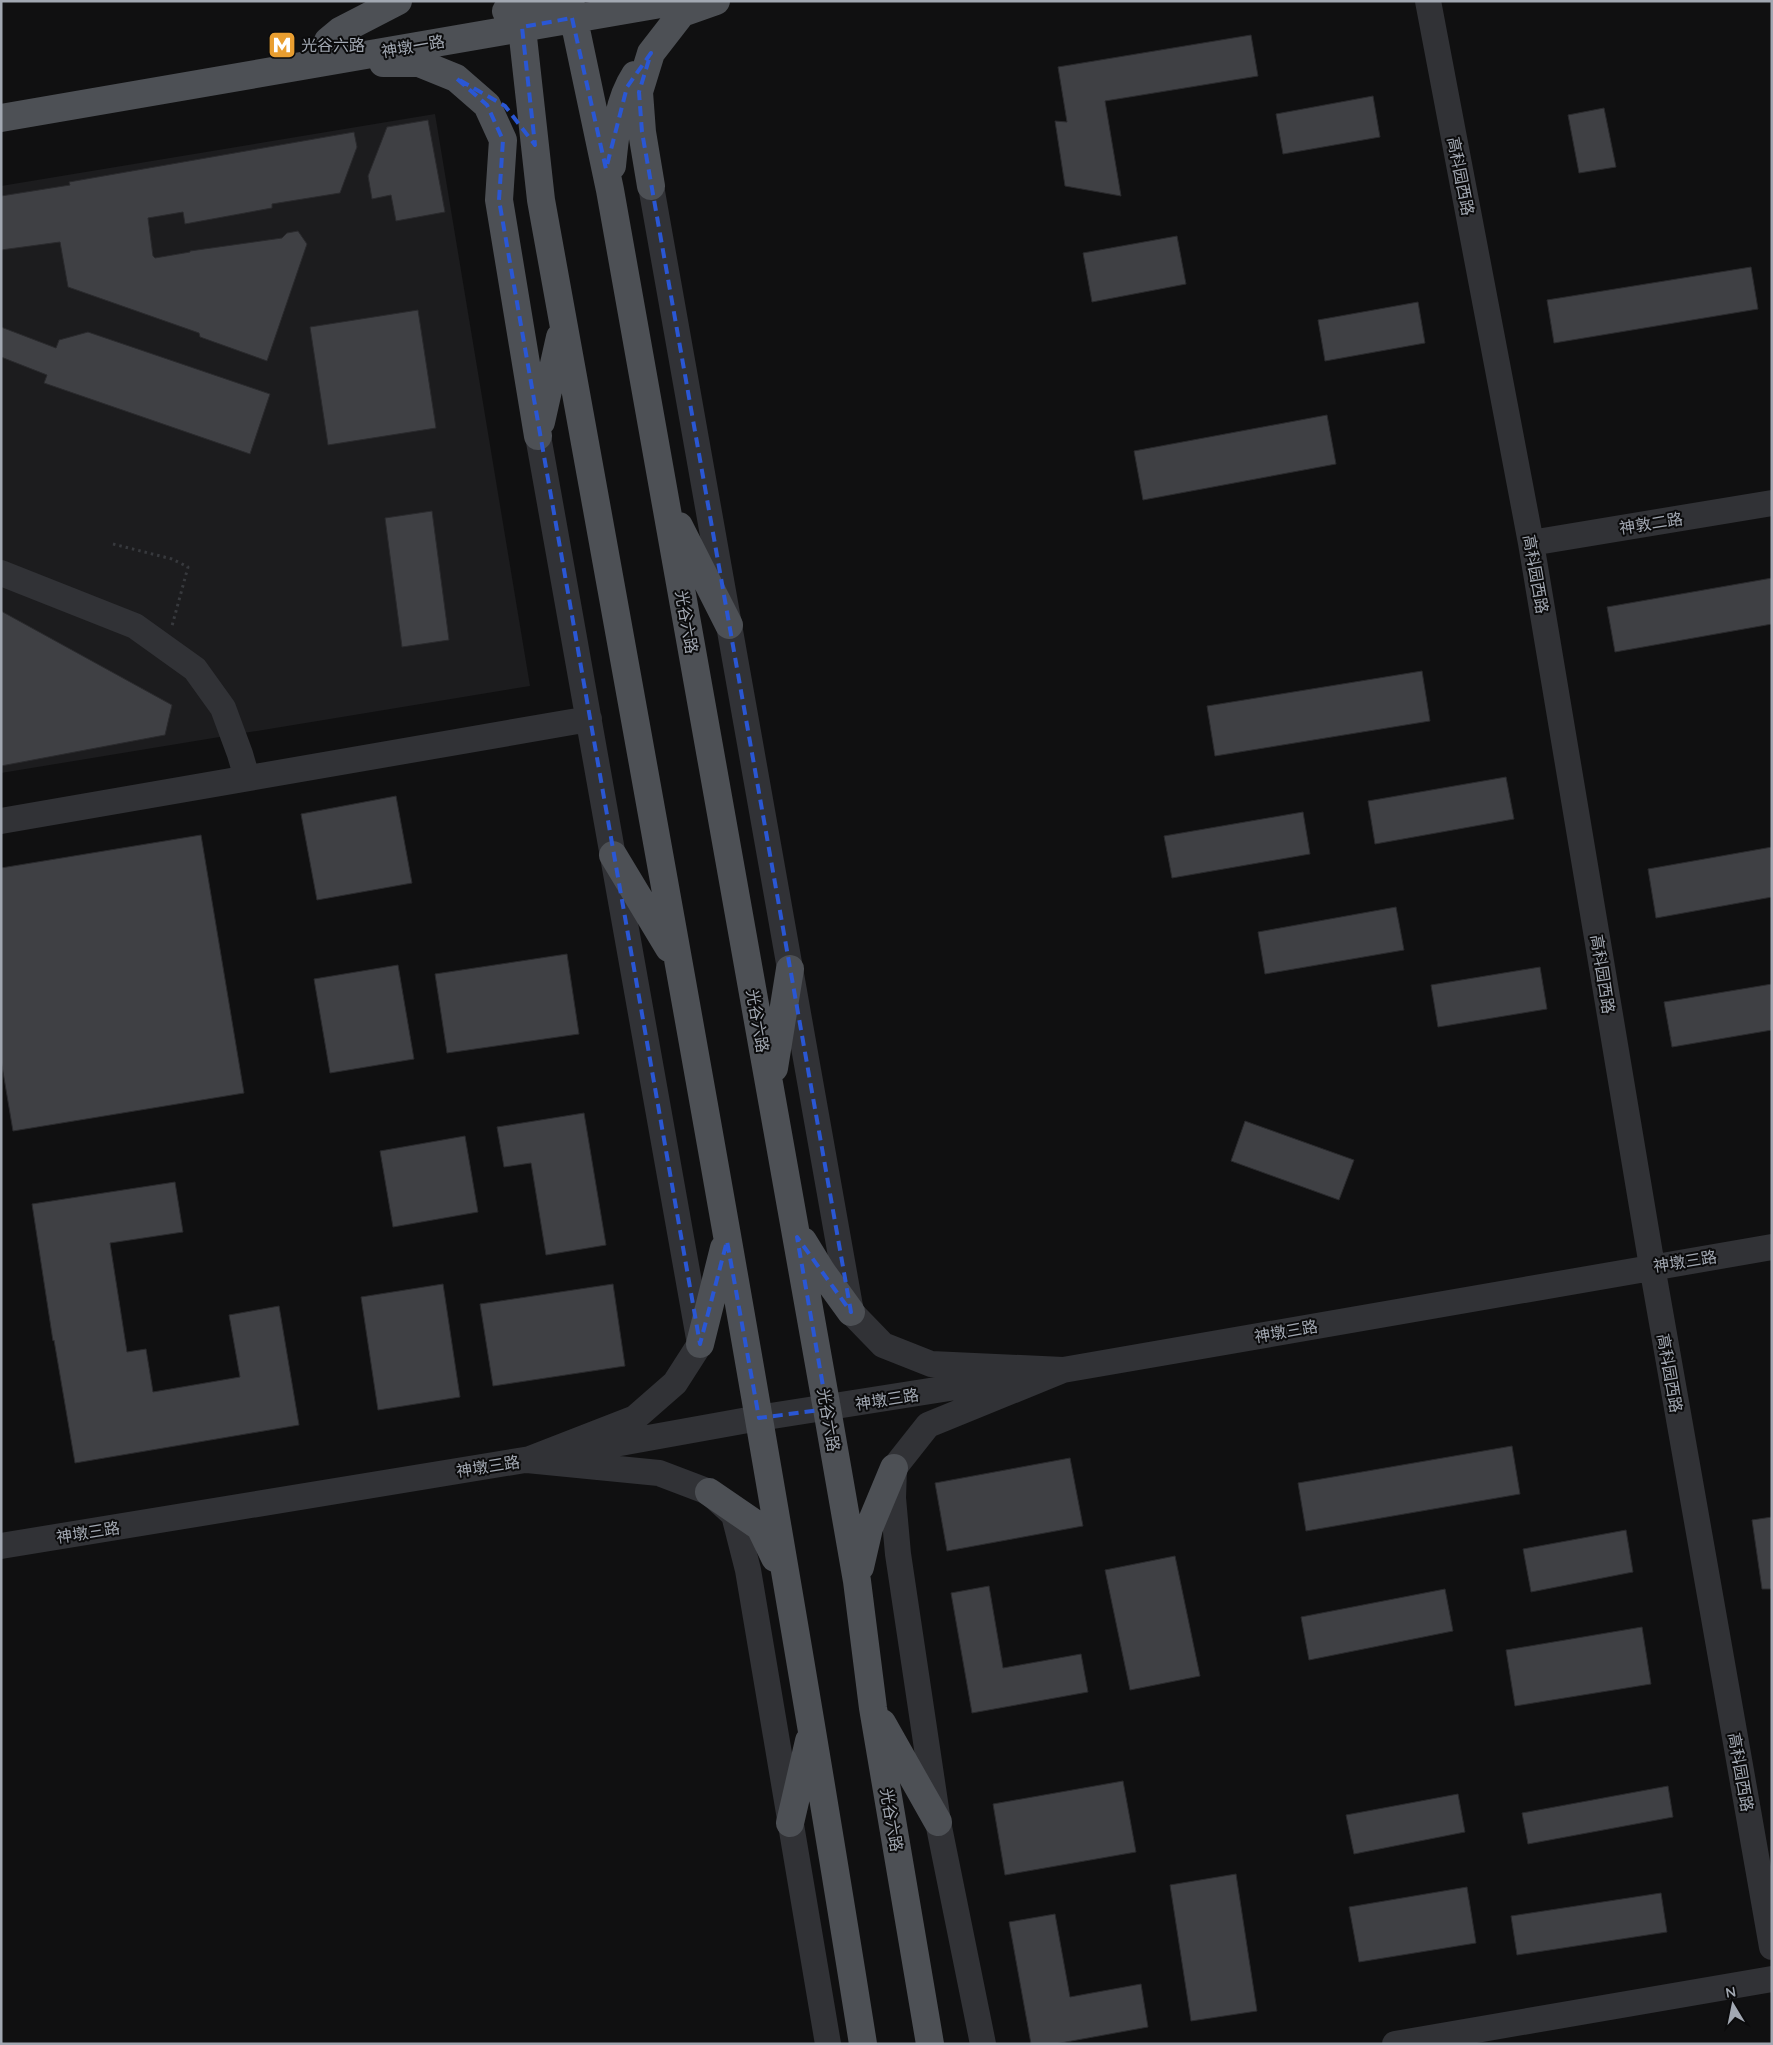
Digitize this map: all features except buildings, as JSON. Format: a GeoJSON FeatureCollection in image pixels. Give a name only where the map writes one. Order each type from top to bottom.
{"type":"FeatureCollection","features":[{"type":"Feature","properties":{"kind":"main road"},"geometry":{"type":"LineString","coordinates":[[398,1],[340,31],[331,50],[371,62],[420,63],[456,78],[505,106],[533,143],[541,200],[813,1728],[863,2044]]}},
{"type":"Feature","properties":{"kind":"main road","name":"神墩一路"},"geometry":{"type":"LineString","coordinates":[[1,118],[520,12],[567,7],[678,1]]}},
{"type":"Feature","properties":{"kind":"main road"},"geometry":{"type":"LineString","coordinates":[[610,190],[615,135],[627,87],[650,53],[682,13],[716,1]]}},
{"type":"Feature","properties":{"kind":"main road","name":"光谷六路"},"geometry":{"type":"LineString","coordinates":[[567,7],[610,190],[795,1226],[857,1581],[873,1708],[930,2044]]}},
{"type":"Feature","properties":{"kind":"main road"},"geometry":{"type":"LineString","coordinates":[[520,12],[541,200]]}},
{"type":"Feature","properties":{"kind":"main road","name":"神墩一路"},"geometry":{"type":"LineString","coordinates":[[1,98],[331,50]]}},
{"type":"Feature","properties":{"kind":"main road"},"geometry":{"type":"LineString","coordinates":[[650,53],[639,92],[642,132],[651,186]]}},
{"type":"Feature","properties":{"kind":"main road"},"geometry":{"type":"LineString","coordinates":[[456,78],[487,105],[503,140],[499,200],[538,436]]}},
{"type":"Feature","properties":{"kind":"main road"},"geometry":{"type":"LineString","coordinates":[[538,436],[563,323]]}},
{"type":"Feature","properties":{"kind":"main road"},"geometry":{"type":"LineString","coordinates":[[665,499],[729,625]]}},
{"type":"Feature","properties":{"kind":"main road"},"geometry":{"type":"LineString","coordinates":[[613,855],[678,963]]}},
{"type":"Feature","properties":{"kind":"main road"},"geometry":{"type":"LineString","coordinates":[[770,1090],[790,969]]}},
{"type":"Feature","properties":{"kind":"main road"},"geometry":{"type":"LineString","coordinates":[[795,1226],[822,1272],[851,1312]]}},
{"type":"Feature","properties":{"kind":"main road"},"geometry":{"type":"LineString","coordinates":[[700,1344],[727,1237]]}},
{"type":"Feature","properties":{"kind":"main road"},"geometry":{"type":"LineString","coordinates":[[857,1581],[869,1528],[894,1468]]}},
{"type":"Feature","properties":{"kind":"main road"},"geometry":{"type":"LineString","coordinates":[[709,1492],[760,1527],[788,1587]]}},
{"type":"Feature","properties":{"kind":"main road"},"geometry":{"type":"LineString","coordinates":[[873,1708],[938,1822]]}},
{"type":"Feature","properties":{"kind":"main road"},"geometry":{"type":"LineString","coordinates":[[790,1823],[813,1728]]}},
{"type":"Feature","properties":{"kind":"street","name":"高科园西路"},"geometry":{"type":"LineString","coordinates":[[1428,1],[1531,543],[1652,1266],[1772,1947]]}},
{"type":"Feature","properties":{"kind":"street"},"geometry":{"type":"LineString","coordinates":[[651,186],[851,1312],[883,1344],[931,1364],[1063,1370]]}},
{"type":"Feature","properties":{"kind":"street"},"geometry":{"type":"LineString","coordinates":[[527,1460],[636,1418],[675,1382],[700,1344],[538,436]]}},
{"type":"Feature","properties":{"kind":"street","name":"神敦二路"},"geometry":{"type":"LineString","coordinates":[[1531,543],[1772,503]]}},
{"type":"Feature","properties":{"kind":"street"},"geometry":{"type":"LineString","coordinates":[[1,573],[135,626],[195,669],[223,708],[247,778]]}},
{"type":"Feature","properties":{"kind":"street"},"geometry":{"type":"LineString","coordinates":[[1,821],[589,719]]}},
{"type":"Feature","properties":{"kind":"street","name":"神墩三路"},"geometry":{"type":"LineString","coordinates":[[1,1546],[527,1460],[759,1418],[1063,1370],[1652,1266],[1772,1247]]}},
{"type":"Feature","properties":{"kind":"street"},"geometry":{"type":"LineString","coordinates":[[983,2044],[938,1822],[898,1554],[893,1498],[894,1468],[928,1425],[1063,1370]]}},
{"type":"Feature","properties":{"kind":"street"},"geometry":{"type":"LineString","coordinates":[[527,1460],[658,1473],[709,1492],[734,1515],[748,1570],[828,2044]]}},
{"type":"Feature","properties":{"kind":"street"},"geometry":{"type":"LineString","coordinates":[[1395,2044],[1772,1978]]}},
{"type":"Feature","properties":{"kind":"path"},"geometry":{"type":"LineString","coordinates":[[113,544],[172,559],[188,567],[172,628]]}},
{"type":"Feature","properties":{"kind":"highlighted area"},"geometry":{"type":"Polygon","coordinates":[[[572,18],[606,169],[627,87],[651,53],[639,92],[642,132],[851,1312],[797,1237],[827,1409],[759,1418],[727,1241],[700,1344],[499,200],[503,140],[487,105],[456,78],[505,106],[535,145],[522,27],[572,18]]]}},
{"type":"Feature","properties":{"kind":"shaded area"},"geometry":{"type":"Polygon","coordinates":[[[435,114],[530,686],[1,773],[1,186],[435,114]]]}},
{"type":"Feature","properties":{"kind":"place","name":"光谷六路"},"geometry":{"type":"Point","coordinates":[282,45]}}]}
